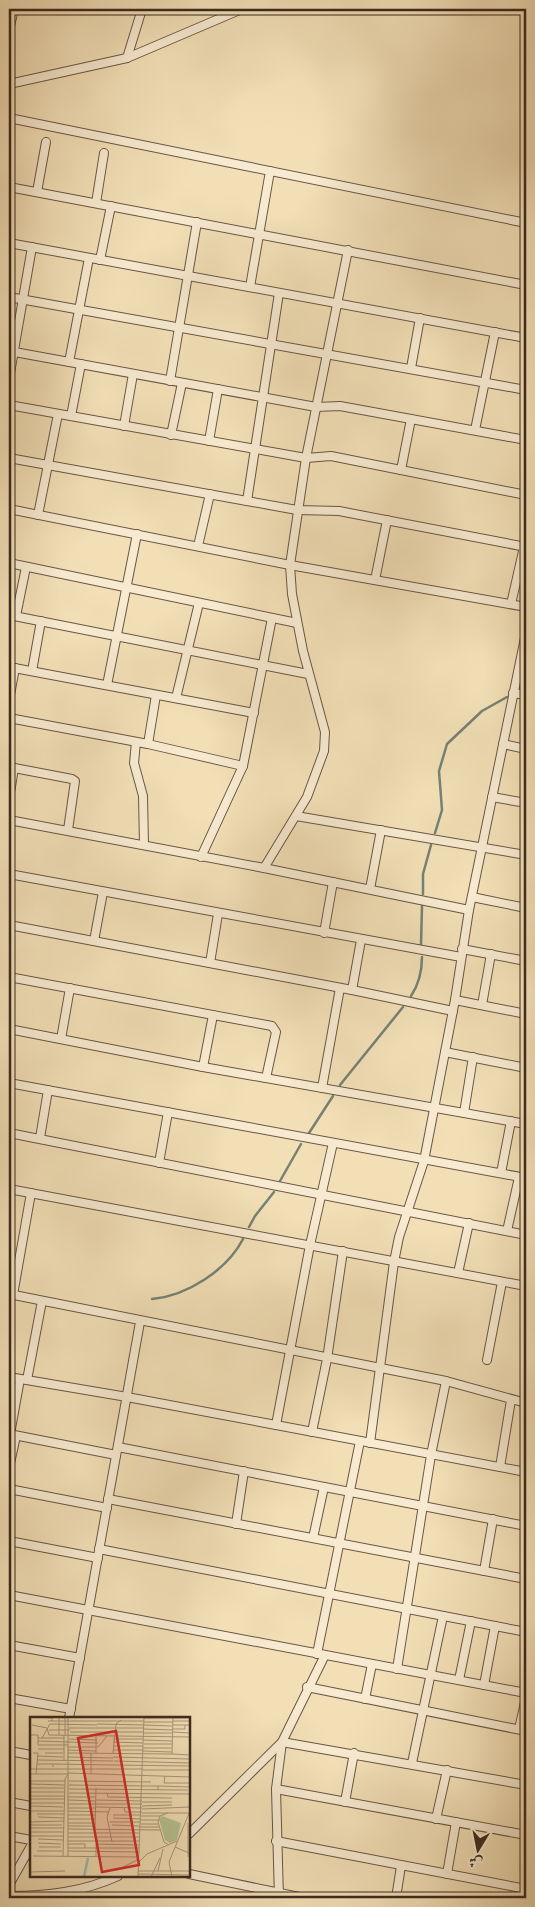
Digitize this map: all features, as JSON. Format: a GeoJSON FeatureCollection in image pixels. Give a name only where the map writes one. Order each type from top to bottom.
{"type":"FeatureCollection","features":[{"type":"Feature","properties":{"kind":"street"},"geometry":{"type":"LineString","coordinates":[[9,30],[14,9]]}},
{"type":"Feature","properties":{"kind":"street"},"geometry":{"type":"LineString","coordinates":[[127,58],[142,9]]}},
{"type":"Feature","properties":{"kind":"street"},"geometry":{"type":"LineString","coordinates":[[9,84],[127,58],[242,9]]}},
{"type":"Feature","properties":{"kind":"street"},"geometry":{"type":"LineString","coordinates":[[9,118],[526,223]]}},
{"type":"Feature","properties":{"kind":"street"},"geometry":{"type":"LineString","coordinates":[[37,192],[46,142]]}},
{"type":"Feature","properties":{"kind":"street"},"geometry":{"type":"LineString","coordinates":[[96,203],[104,152]]}},
{"type":"Feature","properties":{"kind":"street"},"geometry":{"type":"LineString","coordinates":[[250,287],[261,234],[270,171]]}},
{"type":"Feature","properties":{"kind":"street"},"geometry":{"type":"LineString","coordinates":[[9,187],[526,285]]}},
{"type":"Feature","properties":{"kind":"street"},"geometry":{"type":"LineString","coordinates":[[100,260],[111,206]]}},
{"type":"Feature","properties":{"kind":"street"},"geometry":{"type":"LineString","coordinates":[[170,381],[186,276],[197,222]]}},
{"type":"Feature","properties":{"kind":"street"},"geometry":{"type":"LineString","coordinates":[[9,243],[526,338]]}},
{"type":"Feature","properties":{"kind":"street"},"geometry":{"type":"LineString","coordinates":[[9,379],[11,352],[32,247]]}},
{"type":"Feature","properties":{"kind":"street"},"geometry":{"type":"LineString","coordinates":[[264,868],[296,816],[315,779],[324,751],[325,732],[308,674],[297,623],[290,565],[306,458],[348,250]]}},
{"type":"Feature","properties":{"kind":"street"},"geometry":{"type":"LineString","coordinates":[[69,362],[89,258]]}},
{"type":"Feature","properties":{"kind":"street"},"geometry":{"type":"LineString","coordinates":[[246,501],[256,449],[279,292]]}},
{"type":"Feature","properties":{"kind":"street"},"geometry":{"type":"LineString","coordinates":[[9,297],[485,381],[526,390]]}},
{"type":"Feature","properties":{"kind":"street"},"geometry":{"type":"LineString","coordinates":[[411,368],[420,318]]}},
{"type":"Feature","properties":{"kind":"street"},"geometry":{"type":"LineString","coordinates":[[475,430],[495,332]]}},
{"type":"Feature","properties":{"kind":"street"},"geometry":{"type":"LineString","coordinates":[[11,352],[316,407],[340,406],[526,440]]}},
{"type":"Feature","properties":{"kind":"street"},"geometry":{"type":"LineString","coordinates":[[71,416],[80,364]]}},
{"type":"Feature","properties":{"kind":"street"},"geometry":{"type":"LineString","coordinates":[[124,426],[133,374]]}},
{"type":"Feature","properties":{"kind":"street"},"geometry":{"type":"LineString","coordinates":[[172,434],[182,383]]}},
{"type":"Feature","properties":{"kind":"street"},"geometry":{"type":"LineString","coordinates":[[209,441],[218,389]]}},
{"type":"Feature","properties":{"kind":"street"},"geometry":{"type":"LineString","coordinates":[[9,406],[306,458],[331,456],[526,495]]}},
{"type":"Feature","properties":{"kind":"street"},"geometry":{"type":"LineString","coordinates":[[38,515],[58,414]]}},
{"type":"Feature","properties":{"kind":"street"},"geometry":{"type":"LineString","coordinates":[[401,470],[412,419]]}},
{"type":"Feature","properties":{"kind":"street"},"geometry":{"type":"LineString","coordinates":[[9,458],[297,510],[339,511],[525,547],[511,604]]}},
{"type":"Feature","properties":{"kind":"street"},"geometry":{"type":"LineString","coordinates":[[198,546],[210,494]]}},
{"type":"Feature","properties":{"kind":"street"},"geometry":{"type":"LineString","coordinates":[[9,509],[290,565],[526,607]]}},
{"type":"Feature","properties":{"kind":"street"},"geometry":{"type":"LineString","coordinates":[[375,580],[387,520]]}},
{"type":"Feature","properties":{"kind":"street"},"geometry":{"type":"LineString","coordinates":[[107,686],[137,534]]}},
{"type":"Feature","properties":{"kind":"street"},"geometry":{"type":"LineString","coordinates":[[9,563],[297,623]]}},
{"type":"Feature","properties":{"kind":"street"},"geometry":{"type":"LineString","coordinates":[[26,567],[13,615],[308,674]]}},
{"type":"Feature","properties":{"kind":"street"},"geometry":{"type":"LineString","coordinates":[[176,698],[186,650],[199,603]]}},
{"type":"Feature","properties":{"kind":"street"},"geometry":{"type":"LineString","coordinates":[[201,856],[243,766],[272,618]]}},
{"type":"Feature","properties":{"kind":"street"},"geometry":{"type":"LineString","coordinates":[[32,672],[41,621]]}},
{"type":"Feature","properties":{"kind":"street"},"geometry":{"type":"LineString","coordinates":[[370,1443],[394,1262],[407,1212],[424,1161],[455,1000],[469,910],[513,693],[525,649],[526,632]]}},
{"type":"Feature","properties":{"kind":"street"},"geometry":{"type":"LineString","coordinates":[[9,700],[12,667],[254,713]]}},
{"type":"Feature","properties":{"kind":"street"},"geometry":{"type":"LineString","coordinates":[[513,693],[526,695]]}},
{"type":"Feature","properties":{"kind":"street"},"geometry":{"type":"LineString","coordinates":[[148,744],[156,695]]}},
{"type":"Feature","properties":{"kind":"street"},"geometry":{"type":"LineString","coordinates":[[9,718],[148,744],[243,766]]}},
{"type":"Feature","properties":{"kind":"street"},"geometry":{"type":"LineString","coordinates":[[136,742],[134,763],[143,796],[144,845]]}},
{"type":"Feature","properties":{"kind":"street"},"geometry":{"type":"LineString","coordinates":[[503,744],[526,749]]}},
{"type":"Feature","properties":{"kind":"street"},"geometry":{"type":"LineString","coordinates":[[9,799],[11,767],[72,778],[75,781],[68,830]]}},
{"type":"Feature","properties":{"kind":"street"},"geometry":{"type":"LineString","coordinates":[[492,797],[526,803]]}},
{"type":"Feature","properties":{"kind":"street"},"geometry":{"type":"LineString","coordinates":[[296,816],[526,855]]}},
{"type":"Feature","properties":{"kind":"street"},"geometry":{"type":"LineString","coordinates":[[9,820],[264,868],[469,910]]}},
{"type":"Feature","properties":{"kind":"street"},"geometry":{"type":"LineString","coordinates":[[370,889],[380,830]]}},
{"type":"Feature","properties":{"kind":"street"},"geometry":{"type":"LineString","coordinates":[[9,874],[361,940],[462,953],[491,954],[526,961]]}},
{"type":"Feature","properties":{"kind":"street"},"geometry":{"type":"LineString","coordinates":[[324,933],[333,882]]}},
{"type":"Feature","properties":{"kind":"street"},"geometry":{"type":"LineString","coordinates":[[94,941],[102,892]]}},
{"type":"Feature","properties":{"kind":"street"},"geometry":{"type":"LineString","coordinates":[[472,898],[526,908]]}},
{"type":"Feature","properties":{"kind":"street"},"geometry":{"type":"LineString","coordinates":[[210,963],[218,914]]}},
{"type":"Feature","properties":{"kind":"street"},"geometry":{"type":"LineString","coordinates":[[9,925],[453,1011]]}},
{"type":"Feature","properties":{"kind":"street"},"geometry":{"type":"LineString","coordinates":[[352,990],[361,940]]}},
{"type":"Feature","properties":{"kind":"street"},"geometry":{"type":"LineString","coordinates":[[482,1005],[491,954]]}},
{"type":"Feature","properties":{"kind":"street"},"geometry":{"type":"LineString","coordinates":[[9,977],[275,1028],[276,1032],[266,1078]]}},
{"type":"Feature","properties":{"kind":"street"},"geometry":{"type":"LineString","coordinates":[[61,1039],[70,988]]}},
{"type":"Feature","properties":{"kind":"street"},"geometry":{"type":"LineString","coordinates":[[322,1088],[340,988]]}},
{"type":"Feature","properties":{"kind":"street"},"geometry":{"type":"LineString","coordinates":[[455,1000],[526,1014]]}},
{"type":"Feature","properties":{"kind":"street"},"geometry":{"type":"LineString","coordinates":[[202,1067],[213,1015]]}},
{"type":"Feature","properties":{"kind":"street"},"geometry":{"type":"LineString","coordinates":[[9,1028],[202,1067],[526,1124]]}},
{"type":"Feature","properties":{"kind":"street"},"geometry":{"type":"LineString","coordinates":[[445,1052],[526,1068]]}},
{"type":"Feature","properties":{"kind":"street"},"geometry":{"type":"LineString","coordinates":[[464,1113],[473,1058]]}},
{"type":"Feature","properties":{"kind":"street"},"geometry":{"type":"LineString","coordinates":[[9,1083],[523,1178],[507,1230]]}},
{"type":"Feature","properties":{"kind":"street"},"geometry":{"type":"LineString","coordinates":[[40,1138],[48,1090]]}},
{"type":"Feature","properties":{"kind":"street"},"geometry":{"type":"LineString","coordinates":[[159,1163],[168,1112]]}},
{"type":"Feature","properties":{"kind":"street"},"geometry":{"type":"LineString","coordinates":[[501,1173],[511,1121]]}},
{"type":"Feature","properties":{"kind":"street"},"geometry":{"type":"LineString","coordinates":[[9,1133],[526,1234]]}},
{"type":"Feature","properties":{"kind":"street"},"geometry":{"type":"LineString","coordinates":[[276,1425],[292,1352],[310,1245],[333,1144]]}},
{"type":"Feature","properties":{"kind":"street"},"geometry":{"type":"LineString","coordinates":[[9,1189],[526,1286]]}},
{"type":"Feature","properties":{"kind":"street"},"geometry":{"type":"LineString","coordinates":[[31,1193],[11,1294],[140,1322],[381,1370],[446,1381],[526,1403]]}},
{"type":"Feature","properties":{"kind":"street"},"geometry":{"type":"LineString","coordinates":[[458,1273],[468,1223]]}},
{"type":"Feature","properties":{"kind":"street"},"geometry":{"type":"LineString","coordinates":[[312,1432],[327,1359],[343,1251]]}},
{"type":"Feature","properties":{"kind":"street"},"geometry":{"type":"LineString","coordinates":[[487,1360],[502,1282]]}},
{"type":"Feature","properties":{"kind":"street"},"geometry":{"type":"LineString","coordinates":[[9,1468],[11,1435],[42,1301]]}},
{"type":"Feature","properties":{"kind":"street"},"geometry":{"type":"LineString","coordinates":[[69,1717],[140,1322]]}},
{"type":"Feature","properties":{"kind":"street"},"geometry":{"type":"LineString","coordinates":[[9,1377],[526,1472]]}},
{"type":"Feature","properties":{"kind":"street"},"geometry":{"type":"LineString","coordinates":[[397,1669],[431,1455],[446,1381]]}},
{"type":"Feature","properties":{"kind":"street"},"geometry":{"type":"LineString","coordinates":[[500,1467],[511,1400]]}},
{"type":"Feature","properties":{"kind":"street"},"geometry":{"type":"LineString","coordinates":[[11,1435],[244,1471],[526,1526]]}},
{"type":"Feature","properties":{"kind":"street"},"geometry":{"type":"LineString","coordinates":[[279,1896],[276,1788],[282,1742],[321,1655],[328,1594],[360,1441]]}},
{"type":"Feature","properties":{"kind":"street"},"geometry":{"type":"LineString","coordinates":[[236,1524],[244,1471]]}},
{"type":"Feature","properties":{"kind":"street"},"geometry":{"type":"LineString","coordinates":[[313,1538],[324,1487]]}},
{"type":"Feature","properties":{"kind":"street"},"geometry":{"type":"LineString","coordinates":[[9,1489],[107,1508]]}},
{"type":"Feature","properties":{"kind":"street"},"geometry":{"type":"LineString","coordinates":[[108,1499],[526,1578]]}},
{"type":"Feature","properties":{"kind":"street"},"geometry":{"type":"LineString","coordinates":[[484,1571],[493,1520]]}},
{"type":"Feature","properties":{"kind":"street"},"geometry":{"type":"LineString","coordinates":[[9,1540],[98,1558]]}},
{"type":"Feature","properties":{"kind":"street"},"geometry":{"type":"LineString","coordinates":[[99,1549],[526,1632]]}},
{"type":"Feature","properties":{"kind":"street"},"geometry":{"type":"LineString","coordinates":[[9,1595],[526,1693]]}},
{"type":"Feature","properties":{"kind":"street"},"geometry":{"type":"LineString","coordinates":[[412,1764],[443,1616]]}},
{"type":"Feature","properties":{"kind":"street"},"geometry":{"type":"LineString","coordinates":[[459,1680],[471,1621]]}},
{"type":"Feature","properties":{"kind":"street"},"geometry":{"type":"LineString","coordinates":[[484,1685],[495,1626]]}},
{"type":"Feature","properties":{"kind":"street"},"geometry":{"type":"LineString","coordinates":[[9,1644],[80,1658]]}},
{"type":"Feature","properties":{"kind":"street"},"geometry":{"type":"LineString","coordinates":[[365,1700],[372,1664]]}},
{"type":"Feature","properties":{"kind":"street"},"geometry":{"type":"LineString","coordinates":[[307,1687],[523,1730],[526,1698]]}},
{"type":"Feature","properties":{"kind":"street"},"geometry":{"type":"LineString","coordinates":[[9,1698],[71,1709]]}},
{"type":"Feature","properties":{"kind":"street"},"geometry":{"type":"LineString","coordinates":[[282,1742],[354,1753],[526,1785]]}},
{"type":"Feature","properties":{"kind":"street"},"geometry":{"type":"LineString","coordinates":[[190,1833],[282,1742]]}},
{"type":"Feature","properties":{"kind":"street"},"geometry":{"type":"LineString","coordinates":[[9,1751],[30,1755]]}},
{"type":"Feature","properties":{"kind":"street"},"geometry":{"type":"LineString","coordinates":[[345,1802],[354,1753]]}},
{"type":"Feature","properties":{"kind":"street"},"geometry":{"type":"LineString","coordinates":[[436,1819],[447,1770]]}},
{"type":"Feature","properties":{"kind":"street"},"geometry":{"type":"LineString","coordinates":[[276,1788],[526,1835]]}},
{"type":"Feature","properties":{"kind":"street"},"geometry":{"type":"LineString","coordinates":[[9,1802],[30,1806]]}},
{"type":"Feature","properties":{"kind":"street"},"geometry":{"type":"LineString","coordinates":[[447,1874],[456,1822]]}},
{"type":"Feature","properties":{"kind":"street"},"geometry":{"type":"LineString","coordinates":[[9,1836],[30,1840]]}},
{"type":"Feature","properties":{"kind":"street"},"geometry":{"type":"LineString","coordinates":[[276,1841],[526,1889]]}},
{"type":"Feature","properties":{"kind":"street"},"geometry":{"type":"LineString","coordinates":[[9,1885],[30,1848]]}},
{"type":"Feature","properties":{"kind":"street"},"geometry":{"type":"LineString","coordinates":[[396,1898],[401,1866]]}},
{"type":"Feature","properties":{"kind":"street"},"geometry":{"type":"LineString","coordinates":[[190,1874],[279,1896],[304,1898]]}},
{"type":"Feature","properties":{"kind":"street"},"geometry":{"type":"LineString","coordinates":[[9,1896],[50,1896],[74,1891],[115,1877]]}},
{"type":"Feature","properties":{"kind":"street"},"geometry":{"type":"LineString","coordinates":[[9,1896],[16,1898]]}},
{"type":"Feature","properties":{"kind":"waterway"},"geometry":{"type":"LineString","coordinates":[[520,690],[526,686]]}},
{"type":"Feature","properties":{"kind":"waterway"},"geometry":{"type":"LineString","coordinates":[[435,833],[442,810],[439,771],[447,744],[482,711],[507,697]]}},
{"type":"Feature","properties":{"kind":"waterway"},"geometry":{"type":"LineString","coordinates":[[423,894],[423,874],[431,845]]}},
{"type":"Feature","properties":{"kind":"waterway"},"geometry":{"type":"LineString","coordinates":[[421,944],[422,906]]}},
{"type":"Feature","properties":{"kind":"waterway"},"geometry":{"type":"LineString","coordinates":[[411,996],[419,977],[422,957]]}},
{"type":"Feature","properties":{"kind":"waterway"},"geometry":{"type":"LineString","coordinates":[[340,1085],[403,1007]]}},
{"type":"Feature","properties":{"kind":"waterway"},"geometry":{"type":"LineString","coordinates":[[309,1133],[333,1096]]}},
{"type":"Feature","properties":{"kind":"waterway"},"geometry":{"type":"LineString","coordinates":[[280,1181],[301,1144]]}},
{"type":"Feature","properties":{"kind":"waterway"},"geometry":{"type":"LineString","coordinates":[[249,1227],[255,1216],[274,1192]]}},
{"type":"Feature","properties":{"kind":"waterway"},"geometry":{"type":"LineString","coordinates":[[152,1299],[179,1293],[205,1280],[227,1261],[243,1239]]}}]}
